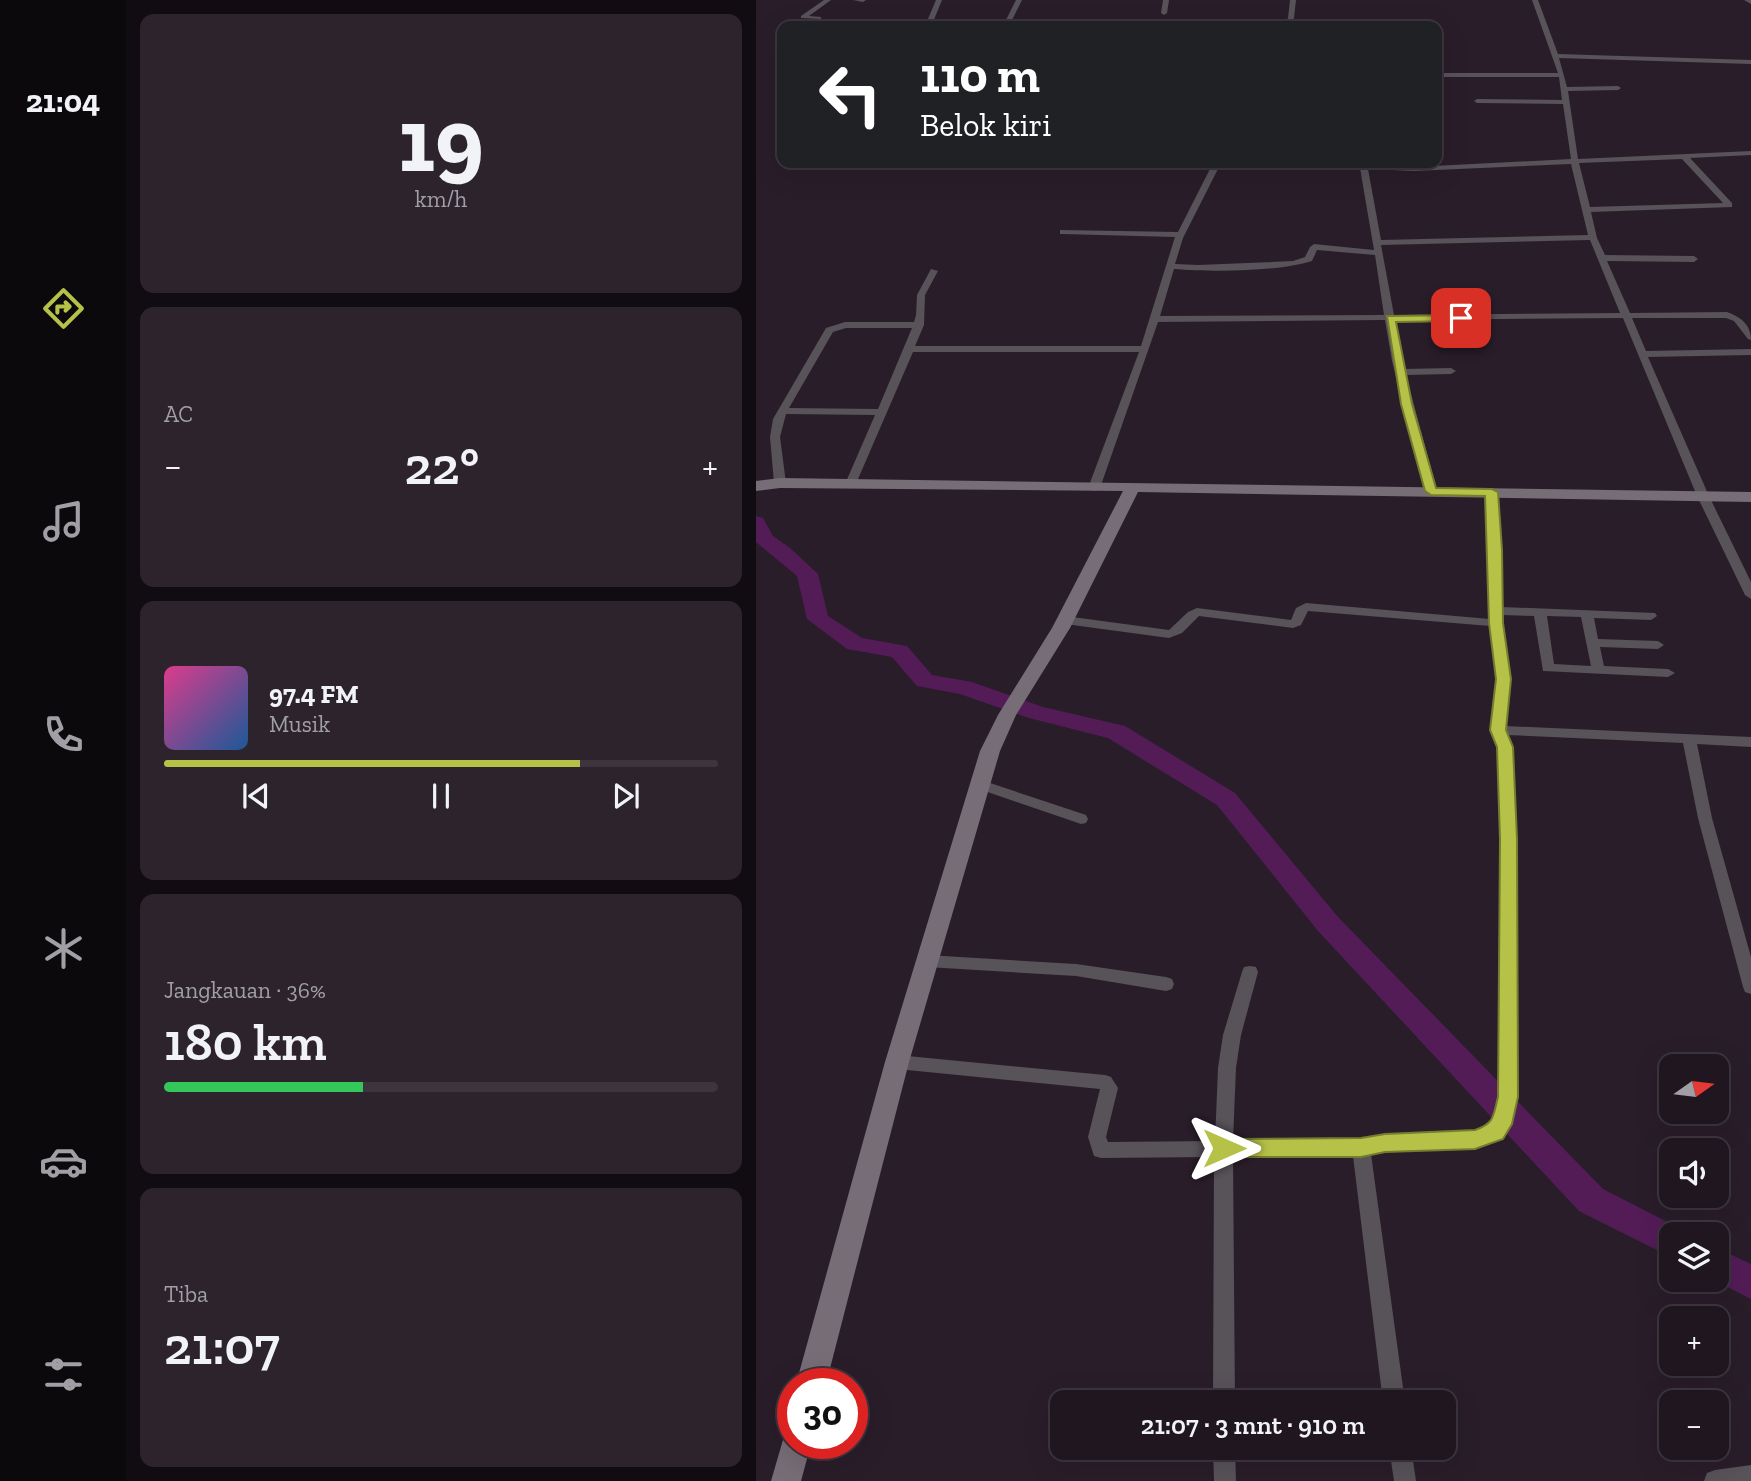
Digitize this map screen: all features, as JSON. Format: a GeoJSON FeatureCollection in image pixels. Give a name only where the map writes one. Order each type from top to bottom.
{"type":"FeatureCollection","features":[{"type":"Feature","properties":{"kind":"street"},"geometry":{"type":"LineString","coordinates":[[819,18],[803,17],[828,0]]}},
{"type":"Feature","properties":{"kind":"street"},"geometry":{"type":"LineString","coordinates":[[856,0],[863,0]]}},
{"type":"Feature","properties":{"kind":"street"},"geometry":{"type":"LineString","coordinates":[[930,21],[939,0]]}},
{"type":"Feature","properties":{"kind":"street"},"geometry":{"type":"LineString","coordinates":[[1009,21],[1019,0]]}},
{"type":"Feature","properties":{"kind":"street"},"geometry":{"type":"LineString","coordinates":[[1164,13],[1166,0]]}},
{"type":"Feature","properties":{"kind":"street"},"geometry":{"type":"LineString","coordinates":[[1289,21],[1293,0]]}},
{"type":"Feature","properties":{"kind":"street"},"geometry":{"type":"LineString","coordinates":[[1535,0],[1562,75],[1575,163],[1593,238],[1703,496],[1751,595]]}},
{"type":"Feature","properties":{"kind":"street"},"geometry":{"type":"LineString","coordinates":[[1555,56],[1751,62]]}},
{"type":"Feature","properties":{"kind":"street"},"geometry":{"type":"LineString","coordinates":[[1442,75],[1562,75]]}},
{"type":"Feature","properties":{"kind":"street"},"geometry":{"type":"LineString","coordinates":[[1564,89],[1618,88]]}},
{"type":"Feature","properties":{"kind":"street"},"geometry":{"type":"LineString","coordinates":[[1477,100],[1565,102]]}},
{"type":"Feature","properties":{"kind":"street"},"geometry":{"type":"LineString","coordinates":[[1442,168],[1751,153]]}},
{"type":"Feature","properties":{"kind":"street"},"geometry":{"type":"LineString","coordinates":[[1586,210],[1729,205],[1685,157]]}},
{"type":"Feature","properties":{"kind":"street"},"geometry":{"type":"LineString","coordinates":[[1094,488],[1145,349],[1180,234],[1214,168]]}},
{"type":"Feature","properties":{"kind":"street"},"geometry":{"type":"LineString","coordinates":[[1431,491],[1400,372],[1364,168],[1442,168]]}},
{"type":"Feature","properties":{"kind":"street"},"geometry":{"type":"LineString","coordinates":[[1063,232],[1180,234]]}},
{"type":"Feature","properties":{"kind":"street"},"geometry":{"type":"LineString","coordinates":[[1169,266],[1203,268],[1294,264],[1309,259],[1314,247],[1379,248],[1503,237],[1593,238]]}},
{"type":"Feature","properties":{"kind":"street"},"geometry":{"type":"LineString","coordinates":[[1601,258],[1694,259]]}},
{"type":"Feature","properties":{"kind":"street"},"geometry":{"type":"LineString","coordinates":[[850,484],[919,325],[921,295],[934,271]]}},
{"type":"Feature","properties":{"kind":"street"},"geometry":{"type":"LineString","coordinates":[[1155,319],[1731,316],[1737,318],[1751,337]]}},
{"type":"Feature","properties":{"kind":"street"},"geometry":{"type":"LineString","coordinates":[[780,483],[775,437],[782,411],[832,327],[919,325]]}},
{"type":"Feature","properties":{"kind":"street"},"geometry":{"type":"LineString","coordinates":[[909,349],[1145,349]]}},
{"type":"Feature","properties":{"kind":"street"},"geometry":{"type":"LineString","coordinates":[[1642,354],[1751,352]]}},
{"type":"Feature","properties":{"kind":"street"},"geometry":{"type":"LineString","coordinates":[[1400,372],[1451,371]]}},
{"type":"Feature","properties":{"kind":"street"},"geometry":{"type":"LineString","coordinates":[[782,411],[880,412]]}},
{"type":"Feature","properties":{"kind":"street"},"geometry":{"type":"LineString","coordinates":[[756,486],[780,483],[1751,497]]}},
{"type":"Feature","properties":{"kind":"street"},"geometry":{"type":"LineString","coordinates":[[815,1368],[897,1062],[978,784],[997,734],[1065,620],[1132,488]]}},
{"type":"Feature","properties":{"kind":"street"},"geometry":{"type":"LineString","coordinates":[[897,1062],[1105,1082],[1108,1088],[1097,1137],[1101,1150],[1361,1148],[1385,1143],[1475,1140],[1495,1132],[1502,1124],[1508,1097],[1510,968],[1505,747],[1498,730],[1504,679],[1497,617],[1492,492]]}},
{"type":"Feature","properties":{"kind":"street"},"geometry":{"type":"LineString","coordinates":[[1065,620],[1169,634],[1178,632],[1190,615],[1197,612],[1293,624],[1297,622],[1300,611],[1306,607],[1497,617],[1540,612],[1651,617]]}},
{"type":"Feature","properties":{"kind":"street"},"geometry":{"type":"LineString","coordinates":[[1540,612],[1548,668],[1668,673]]}},
{"type":"Feature","properties":{"kind":"street"},"geometry":{"type":"LineString","coordinates":[[1587,614],[1598,670]]}},
{"type":"Feature","properties":{"kind":"street"},"geometry":{"type":"LineString","coordinates":[[1592,643],[1658,645]]}},
{"type":"Feature","properties":{"kind":"street"},"geometry":{"type":"LineString","coordinates":[[1498,730],[1751,742]]}},
{"type":"Feature","properties":{"kind":"street"},"geometry":{"type":"LineString","coordinates":[[1689,740],[1705,818],[1751,987]]}},
{"type":"Feature","properties":{"kind":"street"},"geometry":{"type":"LineString","coordinates":[[978,784],[1081,819]]}},
{"type":"Feature","properties":{"kind":"street"},"geometry":{"type":"LineString","coordinates":[[927,961],[1042,967],[1166,984]]}},
{"type":"Feature","properties":{"kind":"street"},"geometry":{"type":"LineString","coordinates":[[1224,1390],[1224,1148],[1227,1069],[1231,1035],[1250,972]]}},
{"type":"Feature","properties":{"kind":"street"},"geometry":{"type":"LineString","coordinates":[[1361,1148],[1392,1390]]}},
{"type":"Feature","properties":{"kind":"street"},"geometry":{"type":"LineString","coordinates":[[786,1481],[792,1459]]}},
{"type":"Feature","properties":{"kind":"street"},"geometry":{"type":"LineString","coordinates":[[1224,1460],[1225,1481]]}},
{"type":"Feature","properties":{"kind":"street"},"geometry":{"type":"LineString","coordinates":[[1402,1460],[1405,1481]]}},
{"type":"Feature","properties":{"kind":"street"},"geometry":{"type":"LineString","coordinates":[[1715,1481],[1751,1476]]}},
{"type":"Feature","properties":{"kind":"waterway"},"geometry":{"type":"LineString","coordinates":[[756,522],[765,540],[807,574],[818,619],[855,644],[899,651],[925,681],[964,687],[1037,713],[1116,732],[1226,799],[1328,924],[1591,1200],[1659,1235]]}},
{"type":"Feature","properties":{"kind":"waterway"},"geometry":{"type":"LineString","coordinates":[[1729,1270],[1751,1282]]}},
{"type":"Feature","properties":{"kind":"route"},"geometry":{"type":"LineString","coordinates":[[1224,1148],[1361,1148],[1385,1143],[1475,1140],[1495,1132],[1502,1124],[1508,1097],[1509,1063],[1509,839],[1505,747],[1498,730],[1504,679],[1496,623],[1496,550],[1492,492],[1431,491],[1406,404],[1391,319],[1461,318]]}}]}
